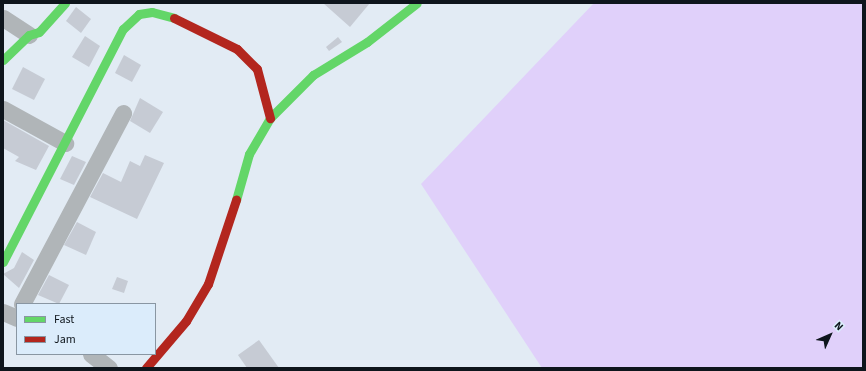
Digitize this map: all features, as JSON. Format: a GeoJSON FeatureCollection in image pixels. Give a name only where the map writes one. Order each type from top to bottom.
{"type":"FeatureCollection","features":[{"type":"Feature","properties":{"kind":"street"},"geometry":{"type":"LineString","coordinates":[[3,60],[29,35],[39,32],[65,3]]}},
{"type":"Feature","properties":{"kind":"street"},"geometry":{"type":"LineString","coordinates":[[146,368],[178,332],[208,284],[224,244],[249,154],[270,118],[313,74],[401,9],[417,3]]}},
{"type":"Feature","properties":{"kind":"street"},"geometry":{"type":"LineString","coordinates":[[3,262],[123,29],[139,14],[152,12],[201,28],[249,59],[263,84],[270,118]]}},
{"type":"Feature","properties":{"kind":"street"},"geometry":{"type":"LineString","coordinates":[[3,18],[29,35]]}},
{"type":"Feature","properties":{"kind":"street"},"geometry":{"type":"LineString","coordinates":[[3,108],[64,143]]}},
{"type":"Feature","properties":{"kind":"street"},"geometry":{"type":"LineString","coordinates":[[20,303],[123,113]]}},
{"type":"Feature","properties":{"kind":"street"},"geometry":{"type":"LineString","coordinates":[[92,355],[109,368]]}},
{"type":"Feature","properties":{"kind":"shaded area"},"geometry":{"type":"Polygon","coordinates":[[[594,3],[863,3],[863,368],[542,368],[421,184],[594,3]]]}},
{"type":"Feature","properties":{"kind":"building"},"geometry":{"type":"Polygon","coordinates":[[[323,3],[370,3],[350,27],[323,3]]]}},
{"type":"Feature","properties":{"kind":"building"},"geometry":{"type":"Polygon","coordinates":[[[76,7],[91,19],[81,33],[66,21],[76,7]]]}},
{"type":"Feature","properties":{"kind":"building"},"geometry":{"type":"Polygon","coordinates":[[[85,36],[100,46],[89,67],[72,57],[85,36]]]}},
{"type":"Feature","properties":{"kind":"building"},"geometry":{"type":"Polygon","coordinates":[[[338,37],[342,42],[329,51],[326,47],[338,37]]]}},
{"type":"Feature","properties":{"kind":"building"},"geometry":{"type":"Polygon","coordinates":[[[124,55],[141,65],[132,82],[115,73],[124,55]]]}},
{"type":"Feature","properties":{"kind":"building"},"geometry":{"type":"Polygon","coordinates":[[[23,67],[45,79],[34,100],[12,89],[23,67]]]}},
{"type":"Feature","properties":{"kind":"building"},"geometry":{"type":"Polygon","coordinates":[[[140,98],[163,112],[150,133],[130,121],[140,98]]]}},
{"type":"Feature","properties":{"kind":"building"},"geometry":{"type":"Polygon","coordinates":[[[3,120],[49,146],[36,170],[15,161],[19,157],[3,148],[3,120]]]}},
{"type":"Feature","properties":{"kind":"building"},"geometry":{"type":"Polygon","coordinates":[[[145,155],[164,163],[137,219],[90,197],[103,173],[121,182],[130,161],[140,166],[145,155]]]}},
{"type":"Feature","properties":{"kind":"building"},"geometry":{"type":"Polygon","coordinates":[[[72,156],[86,162],[74,185],[60,179],[72,156]]]}},
{"type":"Feature","properties":{"kind":"building"},"geometry":{"type":"Polygon","coordinates":[[[77,222],[96,232],[86,255],[64,245],[77,222]]]}},
{"type":"Feature","properties":{"kind":"building"},"geometry":{"type":"Polygon","coordinates":[[[22,252],[34,260],[19,288],[3,274],[14,268],[22,252]]]}},
{"type":"Feature","properties":{"kind":"building"},"geometry":{"type":"Polygon","coordinates":[[[49,275],[69,285],[60,303],[38,295],[49,275]]]}},
{"type":"Feature","properties":{"kind":"building"},"geometry":{"type":"Polygon","coordinates":[[[117,277],[128,281],[124,293],[112,289],[117,277]]]}},
{"type":"Feature","properties":{"kind":"building"},"geometry":{"type":"Polygon","coordinates":[[[259,340],[279,368],[247,368],[238,355],[259,340]]]}},
{"type":"Feature","properties":{"kind":"traffic: fast"},"geometry":{"type":"LineString","coordinates":[[3,60],[29,35],[39,32],[65,3]]}},
{"type":"Feature","properties":{"kind":"traffic: fast"},"geometry":{"type":"LineString","coordinates":[[236,200],[249,154],[270,118],[313,75],[367,42],[417,3]]}},
{"type":"Feature","properties":{"kind":"traffic: fast"},"geometry":{"type":"LineString","coordinates":[[3,262],[123,29],[139,14],[152,12],[174,18]]}},
{"type":"Feature","properties":{"kind":"traffic: jam"},"geometry":{"type":"LineString","coordinates":[[174,18],[237,49],[257,69],[270,118]]}},
{"type":"Feature","properties":{"kind":"traffic: jam"},"geometry":{"type":"LineString","coordinates":[[146,368],[186,321],[208,284],[236,200]]}}]}
